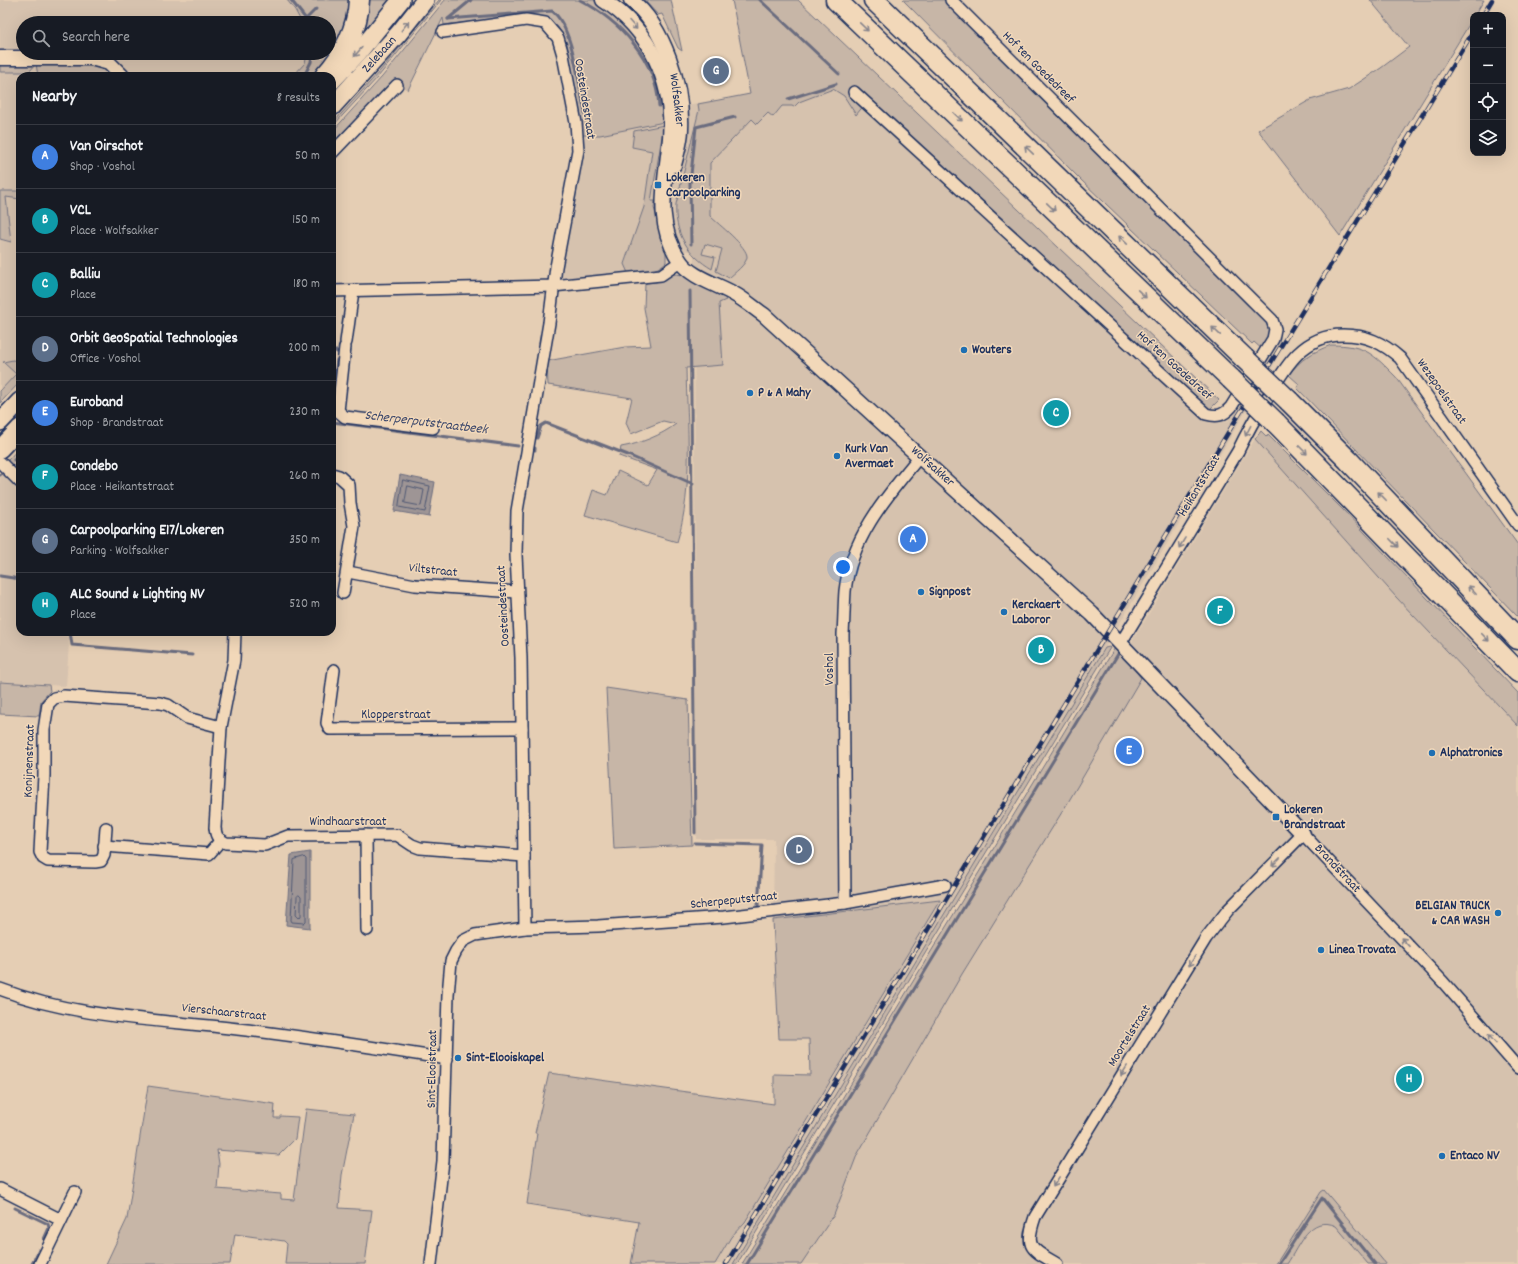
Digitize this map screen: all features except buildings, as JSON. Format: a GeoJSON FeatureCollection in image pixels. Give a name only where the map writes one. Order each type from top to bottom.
{"type":"FeatureCollection","features":[{"type":"Feature","properties":{"kind":"highway"},"geometry":{"type":"LineString","coordinates":[[328,72],[340,57],[352,35],[356,22],[359,0]]}},
{"type":"Feature","properties":{"kind":"highway"},"geometry":{"type":"LineString","coordinates":[[836,0],[1276,423],[1518,672]]}},
{"type":"Feature","properties":{"kind":"highway"},"geometry":{"type":"LineString","coordinates":[[874,0],[1289,401],[1348,460],[1518,639]]}},
{"type":"Feature","properties":{"kind":"highway"},"geometry":{"type":"LineString","coordinates":[[891,0],[915,25],[936,59]]}},
{"type":"Feature","properties":{"kind":"main road","name":"Zelebaan"},"geometry":{"type":"LineString","coordinates":[[336,77],[358,53],[401,0]]}},
{"type":"Feature","properties":{"kind":"main road","name":"Zelebaan"},"geometry":{"type":"LineString","coordinates":[[336,103],[395,38],[425,0]]}},
{"type":"Feature","properties":{"kind":"main road"},"geometry":{"type":"LineString","coordinates":[[0,422],[16,405]]}},
{"type":"Feature","properties":{"kind":"main road"},"geometry":{"type":"LineString","coordinates":[[0,449],[16,432]]}},
{"type":"Feature","properties":{"kind":"street","name":"Wolfsakker"},"geometry":{"type":"LineString","coordinates":[[603,0],[634,25],[654,54],[663,77],[670,103],[670,126],[662,190],[663,210],[666,232],[680,262],[693,272],[742,299],[764,315],[1092,614],[1117,641]]}},
{"type":"Feature","properties":{"kind":"street","name":"Wolfsakker"},"geometry":{"type":"LineString","coordinates":[[631,0],[644,14],[667,51],[673,68],[679,101],[681,127],[680,140],[663,210]]}},
{"type":"Feature","properties":{"kind":"street","name":"Hof ten Goededreef"},"geometry":{"type":"LineString","coordinates":[[854,92],[1206,414],[1214,416],[1224,414],[1273,339],[1275,329],[1272,320],[951,0]]}},
{"type":"Feature","properties":{"kind":"street","name":"Oosteindestraat"},"geometry":{"type":"LineString","coordinates":[[443,32],[526,20],[545,23],[558,38],[563,55],[576,123],[578,150],[517,511],[517,592],[522,728],[525,928]]}},
{"type":"Feature","properties":{"kind":"street"},"geometry":{"type":"LineString","coordinates":[[0,58],[16,58]]}},
{"type":"Feature","properties":{"kind":"street"},"geometry":{"type":"LineString","coordinates":[[98,60],[109,63],[118,72]]}},
{"type":"Feature","properties":{"kind":"street"},"geometry":{"type":"LineString","coordinates":[[336,148],[397,85]]}},
{"type":"Feature","properties":{"kind":"street"},"geometry":{"type":"LineString","coordinates":[[336,291],[554,286],[661,275],[680,262]]}},
{"type":"Feature","properties":{"kind":"street"},"geometry":{"type":"LineString","coordinates":[[336,404],[346,344],[352,291]]}},
{"type":"Feature","properties":{"kind":"street","name":"Wezepoelstraat"},"geometry":{"type":"LineString","coordinates":[[1303,348],[1332,335],[1357,335],[1376,340],[1388,348],[1400,358],[1518,525]]}},
{"type":"Feature","properties":{"kind":"street","name":"Heikantstraat"},"geometry":{"type":"LineString","coordinates":[[1117,641],[1122,640],[1125,636],[1238,451],[1284,370],[1303,348]]}},
{"type":"Feature","properties":{"kind":"street"},"geometry":{"type":"LineString","coordinates":[[336,411],[345,417],[433,428]]}},
{"type":"Feature","properties":{"kind":"street","name":"Voshol"},"geometry":{"type":"LineString","coordinates":[[845,903],[843,634],[845,590],[855,551],[877,510],[920,456]]}},
{"type":"Feature","properties":{"kind":"street"},"geometry":{"type":"LineString","coordinates":[[0,462],[16,478]]}},
{"type":"Feature","properties":{"kind":"street"},"geometry":{"type":"LineString","coordinates":[[336,475],[349,485],[350,511],[354,526],[348,572],[343,593]]}},
{"type":"Feature","properties":{"kind":"street","name":"Viltstraat"},"geometry":{"type":"LineString","coordinates":[[348,572],[415,585],[517,592]]}},
{"type":"Feature","properties":{"kind":"street"},"geometry":{"type":"LineString","coordinates":[[104,846],[209,854],[221,840],[216,836],[215,828],[221,727],[234,660],[235,636]]}},
{"type":"Feature","properties":{"kind":"street","name":"Brandstraat"},"geometry":{"type":"LineString","coordinates":[[1117,641],[1443,982],[1518,1068]]}},
{"type":"Feature","properties":{"kind":"street","name":"Klopperstraat"},"geometry":{"type":"LineString","coordinates":[[334,670],[327,723],[330,729],[522,728]]}},
{"type":"Feature","properties":{"kind":"street","name":"Konijnenstraat"},"geometry":{"type":"LineString","coordinates":[[106,828],[104,855],[101,861],[48,861],[43,858],[40,852],[44,775],[44,730],[48,704],[54,698],[64,696],[160,703],[168,705],[187,718],[221,727]]}},
{"type":"Feature","properties":{"kind":"street","name":"Moortelstraat"},"geometry":{"type":"LineString","coordinates":[[1057,1264],[1032,1248],[1029,1240],[1035,1217],[1206,938],[1228,910],[1303,834]]}},
{"type":"Feature","properties":{"kind":"street"},"geometry":{"type":"LineString","coordinates":[[366,835],[367,930]]}},
{"type":"Feature","properties":{"kind":"street","name":"Windhaarstraat"},"geometry":{"type":"LineString","coordinates":[[221,840],[226,843],[265,845],[288,836],[397,835],[412,845],[420,848],[524,856]]}},
{"type":"Feature","properties":{"kind":"street","name":"Scherpeputstraat"},"geometry":{"type":"LineString","coordinates":[[525,928],[598,926],[724,917],[845,903],[945,886]]}},
{"type":"Feature","properties":{"kind":"street","name":"Sint-Elooistraat"},"geometry":{"type":"LineString","coordinates":[[431,1264],[443,1161],[448,995],[451,961],[463,941],[475,935],[525,928]]}},
{"type":"Feature","properties":{"kind":"street","name":"Vierschaarstraat"},"geometry":{"type":"LineString","coordinates":[[0,989],[23,998],[72,1010],[316,1037],[447,1059]]}},
{"type":"Feature","properties":{"kind":"street"},"geometry":{"type":"LineString","coordinates":[[0,1189],[61,1220]]}},
{"type":"Feature","properties":{"kind":"street"},"geometry":{"type":"LineString","coordinates":[[40,1264],[75,1192]]}},
{"type":"Feature","properties":{"kind":"shaded area"},"geometry":{"type":"Polygon","coordinates":[[[0,0],[291,0],[304,16],[16,16],[16,53],[0,53],[0,0]]]}},
{"type":"Feature","properties":{"kind":"shaded area"},"geometry":{"type":"Polygon","coordinates":[[[287,0],[351,0],[345,31],[336,44],[336,16],[298,16],[287,0]]]}},
{"type":"Feature","properties":{"kind":"shaded area"},"geometry":{"type":"Polygon","coordinates":[[[365,0],[393,0],[354,43],[365,0]]]}},
{"type":"Feature","properties":{"kind":"shaded area"},"geometry":{"type":"Polygon","coordinates":[[[439,0],[441,0],[378,77],[336,123],[336,120],[380,71],[439,0]]]}},
{"type":"Feature","properties":{"kind":"shaded area"},"geometry":{"type":"Polygon","coordinates":[[[445,0],[598,0],[633,30],[661,82],[664,122],[600,135],[582,135],[567,43],[558,27],[545,17],[528,15],[444,25],[443,18],[408,90],[396,79],[336,139],[336,128],[382,77],[445,0]]]}},
{"type":"Feature","properties":{"kind":"shaded area"},"geometry":{"type":"Polygon","coordinates":[[[644,0],[671,0],[682,51],[678,48],[662,14],[658,15],[644,0]]]}},
{"type":"Feature","properties":{"kind":"shaded area"},"geometry":{"type":"Polygon","coordinates":[[[732,0],[798,0],[1219,400],[1207,412],[865,104],[856,115],[844,96],[833,89],[799,102],[794,107],[782,106],[773,117],[768,113],[757,124],[752,119],[710,163],[710,216],[738,242],[746,253],[747,257],[742,266],[729,278],[716,271],[722,249],[705,244],[702,254],[715,257],[712,269],[703,263],[690,250],[680,234],[677,224],[676,204],[699,110],[698,104],[750,94],[732,0]]]}},
{"type":"Feature","properties":{"kind":"shaded area"},"geometry":{"type":"Polygon","coordinates":[[[903,0],[946,0],[1272,324],[1264,351],[1254,342],[1252,344],[1081,180],[903,0]]]}},
{"type":"Feature","properties":{"kind":"shaded area"},"geometry":{"type":"Polygon","coordinates":[[[1370,0],[1484,0],[1477,12],[1470,12],[1470,23],[1340,236],[1258,130],[1310,100],[1349,89],[1409,47],[1370,0]]]}},
{"type":"Feature","properties":{"kind":"shaded area"},"geometry":{"type":"Polygon","coordinates":[[[103,60],[310,60],[305,72],[114,72],[103,60]]]}},
{"type":"Feature","properties":{"kind":"shaded area"},"geometry":{"type":"Polygon","coordinates":[[[306,60],[326,60],[318,72],[297,72],[305,63],[306,60]]]}},
{"type":"Feature","properties":{"kind":"shaded area"},"geometry":{"type":"Polygon","coordinates":[[[0,63],[84,63],[104,66],[111,72],[37,72],[36,64],[29,72],[0,72],[0,63]]]}},
{"type":"Feature","properties":{"kind":"shaded area"},"geometry":{"type":"Polygon","coordinates":[[[37,63],[91,72],[29,72],[37,63]]]}},
{"type":"Feature","properties":{"kind":"shaded area"},"geometry":{"type":"Polygon","coordinates":[[[0,72],[16,72],[16,374],[0,391],[0,72]]]}},
{"type":"Feature","properties":{"kind":"shaded area"},"geometry":{"type":"Polygon","coordinates":[[[839,74],[1219,420],[1228,421],[1268,356],[1275,362],[1105,648],[733,1264],[715,1264],[731,1237],[745,1222],[939,900],[773,920],[774,839],[696,839],[694,250],[667,254],[666,262],[660,268],[650,271],[562,278],[560,271],[580,121],[751,95],[839,74]]]}},
{"type":"Feature","properties":{"kind":"shaded area"},"geometry":{"type":"Polygon","coordinates":[[[664,125],[651,201],[655,201],[654,208],[666,248],[666,262],[662,266],[653,270],[628,273],[624,264],[644,207],[652,151],[632,147],[634,131],[664,125]]]}},
{"type":"Feature","properties":{"kind":"shaded area"},"geometry":{"type":"Polygon","coordinates":[[[0,191],[16,191],[16,198],[6,197],[11,242],[0,239],[0,191]]]}},
{"type":"Feature","properties":{"kind":"shaded area"},"geometry":{"type":"Polygon","coordinates":[[[674,274],[687,276],[711,286],[723,295],[726,300],[719,303],[723,365],[686,368],[688,478],[686,499],[677,542],[585,515],[593,490],[607,495],[618,471],[648,485],[657,470],[619,456],[621,447],[635,444],[650,438],[664,432],[676,424],[663,421],[631,434],[626,423],[632,398],[548,385],[547,361],[625,347],[651,346],[644,308],[645,283],[656,282],[674,274]]]}},
{"type":"Feature","properties":{"kind":"shaded area"},"geometry":{"type":"Polygon","coordinates":[[[1331,345],[1343,345],[1368,352],[1396,377],[1518,545],[1518,617],[1297,388],[1299,384],[1289,375],[1293,369],[1318,350],[1331,345]]]}},
{"type":"Feature","properties":{"kind":"shaded area"},"geometry":{"type":"Polygon","coordinates":[[[16,361],[16,374],[3,362],[16,361]]]}},
{"type":"Feature","properties":{"kind":"shaded area"},"geometry":{"type":"Polygon","coordinates":[[[16,374],[16,386],[0,403],[0,391],[16,374]]]}},
{"type":"Feature","properties":{"kind":"shaded area"},"geometry":{"type":"Polygon","coordinates":[[[1261,431],[1267,437],[1268,435],[1343,510],[1518,693],[1518,726],[1396,597],[1255,439],[1261,431]]]}},
{"type":"Feature","properties":{"kind":"shaded area"},"geometry":{"type":"Polygon","coordinates":[[[1255,439],[1396,597],[1518,726],[1518,1264],[753,1264],[1255,439]]]}},
{"type":"Feature","properties":{"kind":"shaded area"},"geometry":{"type":"Polygon","coordinates":[[[16,451],[16,472],[8,463],[8,460],[16,451]]]}},
{"type":"Feature","properties":{"kind":"shaded area"},"geometry":{"type":"Polygon","coordinates":[[[16,453],[16,636],[68,636],[66,686],[0,682],[0,469],[16,453]]]}},
{"type":"Feature","properties":{"kind":"shaded area"},"geometry":{"type":"Polygon","coordinates":[[[1116,646],[1141,678],[1067,804],[962,974],[857,1155],[834,1215],[801,1264],[742,1264],[1116,646]]]}},
{"type":"Feature","properties":{"kind":"shaded area"},"geometry":{"type":"Polygon","coordinates":[[[1105,648],[1110,648],[737,1264],[733,1264],[1105,648]]]}},
{"type":"Feature","properties":{"kind":"shaded area"},"geometry":{"type":"Polygon","coordinates":[[[0,682],[49,685],[50,691],[41,701],[39,716],[0,714],[0,682]]]}},
{"type":"Feature","properties":{"kind":"shaded area"},"geometry":{"type":"Polygon","coordinates":[[[606,688],[688,700],[692,845],[614,849],[606,688]]]}},
{"type":"Feature","properties":{"kind":"shaded area"},"geometry":{"type":"Polygon","coordinates":[[[940,900],[745,1222],[731,1237],[715,1264],[631,1264],[639,1222],[527,1204],[537,1133],[535,1133],[549,1073],[774,1104],[774,1074],[810,1075],[809,1039],[779,1039],[773,920],[940,900]]]}},
{"type":"Feature","properties":{"kind":"shaded area"},"geometry":{"type":"Polygon","coordinates":[[[148,1086],[275,1104],[274,1118],[280,1118],[280,1116],[298,1117],[295,1139],[279,1155],[217,1150],[219,1164],[217,1189],[281,1194],[281,1199],[294,1200],[306,1109],[354,1114],[342,1175],[339,1208],[372,1210],[365,1264],[285,1264],[287,1244],[284,1241],[235,1234],[230,1264],[106,1264],[127,1219],[148,1086]]]}},
{"type":"Feature","properties":{"kind":"shaded area"},"geometry":{"type":"Polygon","coordinates":[[[1324,1190],[1386,1264],[1368,1264],[1336,1226],[1327,1223],[1319,1224],[1306,1234],[1287,1264],[1276,1264],[1321,1192],[1324,1190]]]}},
{"type":"Feature","properties":{"kind":"water"},"geometry":{"type":"Polygon","coordinates":[[[400,475],[435,482],[429,517],[394,511],[400,475]]]}},
{"type":"Feature","properties":{"kind":"water"},"geometry":{"type":"Polygon","coordinates":[[[310,852],[310,928],[286,925],[291,855],[310,852]]]}},
{"type":"Feature","properties":{"kind":"waterway"},"geometry":{"type":"LineString","coordinates":[[291,0],[304,16]]}},
{"type":"Feature","properties":{"kind":"waterway"},"geometry":{"type":"LineString","coordinates":[[448,19],[471,0]]}},
{"type":"Feature","properties":{"kind":"waterway"},"geometry":{"type":"LineString","coordinates":[[580,0],[609,19],[622,30],[633,43],[643,57],[651,73],[659,106]]}},
{"type":"Feature","properties":{"kind":"waterway"},"geometry":{"type":"LineString","coordinates":[[760,0],[839,74]]}},
{"type":"Feature","properties":{"kind":"waterway"},"geometry":{"type":"LineString","coordinates":[[309,16],[316,9]]}},
{"type":"Feature","properties":{"kind":"waterway"},"geometry":{"type":"LineString","coordinates":[[448,19],[552,11],[559,19],[570,43],[585,113]]}},
{"type":"Feature","properties":{"kind":"waterway"},"geometry":{"type":"LineString","coordinates":[[306,72],[311,60]]}},
{"type":"Feature","properties":{"kind":"waterway"},"geometry":{"type":"LineString","coordinates":[[788,99],[836,84]]}},
{"type":"Feature","properties":{"kind":"waterway"},"geometry":{"type":"LineString","coordinates":[[691,244],[690,184],[696,127],[735,117]]}},
{"type":"Feature","properties":{"kind":"waterway"},"geometry":{"type":"LineString","coordinates":[[690,291],[695,833]]}},
{"type":"Feature","properties":{"kind":"waterway"},"geometry":{"type":"LineString","coordinates":[[336,367],[337,360]]}},
{"type":"Feature","properties":{"kind":"waterway","name":"Scherperputstraatbeek"},"geometry":{"type":"LineString","coordinates":[[336,423],[518,446]]}},
{"type":"Feature","properties":{"kind":"waterway","name":"Scherperputstraatbeek"},"geometry":{"type":"LineString","coordinates":[[537,438],[541,426],[546,423],[628,455],[693,484]]}},
{"type":"Feature","properties":{"kind":"waterway"},"geometry":{"type":"LineString","coordinates":[[0,576],[16,578]]}},
{"type":"Feature","properties":{"kind":"waterway"},"geometry":{"type":"LineString","coordinates":[[71,636],[72,645],[192,655]]}},
{"type":"Feature","properties":{"kind":"waterway"},"geometry":{"type":"LineString","coordinates":[[747,1264],[1118,654]]}},
{"type":"Feature","properties":{"kind":"waterway"},"geometry":{"type":"LineString","coordinates":[[695,843],[762,845],[758,906]]}},
{"type":"Feature","properties":{"kind":"waterway"},"geometry":{"type":"LineString","coordinates":[[1279,1264],[1322,1198],[1375,1264]]}},
{"type":"Feature","properties":{"kind":"waterway"},"geometry":{"type":"LineString","coordinates":[[15,1208],[48,1224],[49,1228],[44,1239]]}},
{"type":"Feature","properties":{"kind":"waterway"},"geometry":{"type":"LineString","coordinates":[[32,1264],[39,1250]]}},
{"type":"Feature","properties":{"kind":"railway"},"geometry":{"type":"LineString","coordinates":[[1485,12],[1492,0]]}},
{"type":"Feature","properties":{"kind":"railway"},"geometry":{"type":"LineString","coordinates":[[726,1264],[1226,436],[1470,37]]}},
{"type":"Feature","properties":{"kind":"place","name":"Carpoolparking E17/Lokeren"},"geometry":{"type":"Point","coordinates":[716,71]}},
{"type":"Feature","properties":{"kind":"place","name":"Lokeren Carpoolparking"},"geometry":{"type":"Point","coordinates":[658,185]}},
{"type":"Feature","properties":{"kind":"place","name":"Wouters"},"geometry":{"type":"Point","coordinates":[964,350]}},
{"type":"Feature","properties":{"kind":"place","name":"P & A Mahy"},"geometry":{"type":"Point","coordinates":[750,393]}},
{"type":"Feature","properties":{"kind":"place","name":"Balliu"},"geometry":{"type":"Point","coordinates":[1056,413]}},
{"type":"Feature","properties":{"kind":"place","name":"Kurk Van Avermaet"},"geometry":{"type":"Point","coordinates":[837,456]}},
{"type":"Feature","properties":{"kind":"place","name":"Van Oirschot"},"geometry":{"type":"Point","coordinates":[913,539]}},
{"type":"Feature","properties":{"kind":"place","name":"Signpost"},"geometry":{"type":"Point","coordinates":[921,592]}},
{"type":"Feature","properties":{"kind":"place","name":"Condebo"},"geometry":{"type":"Point","coordinates":[1220,611]}},
{"type":"Feature","properties":{"kind":"place","name":"Kerckaert Laboror"},"geometry":{"type":"Point","coordinates":[1004,612]}},
{"type":"Feature","properties":{"kind":"place","name":"VCL"},"geometry":{"type":"Point","coordinates":[1041,650]}},
{"type":"Feature","properties":{"kind":"place","name":"Euroband"},"geometry":{"type":"Point","coordinates":[1129,751]}},
{"type":"Feature","properties":{"kind":"place","name":"Alphatronics"},"geometry":{"type":"Point","coordinates":[1432,753]}},
{"type":"Feature","properties":{"kind":"place","name":"Lokeren Brandstraat"},"geometry":{"type":"Point","coordinates":[1276,817]}},
{"type":"Feature","properties":{"kind":"place","name":"Orbit GeoSpatial Technologies"},"geometry":{"type":"Point","coordinates":[799,850]}},
{"type":"Feature","properties":{"kind":"place","name":"BELGIAN TRUCK & CAR WASH"},"geometry":{"type":"Point","coordinates":[1498,913]}},
{"type":"Feature","properties":{"kind":"place","name":"Linea Trovata"},"geometry":{"type":"Point","coordinates":[1321,950]}},
{"type":"Feature","properties":{"kind":"place","name":"Sint-Elooiskapel"},"geometry":{"type":"Point","coordinates":[458,1058]}},
{"type":"Feature","properties":{"kind":"place","name":"ALC Sound & Lighting NV"},"geometry":{"type":"Point","coordinates":[1409,1079]}},
{"type":"Feature","properties":{"kind":"place","name":"Entaco NV"},"geometry":{"type":"Point","coordinates":[1442,1156]}}]}
